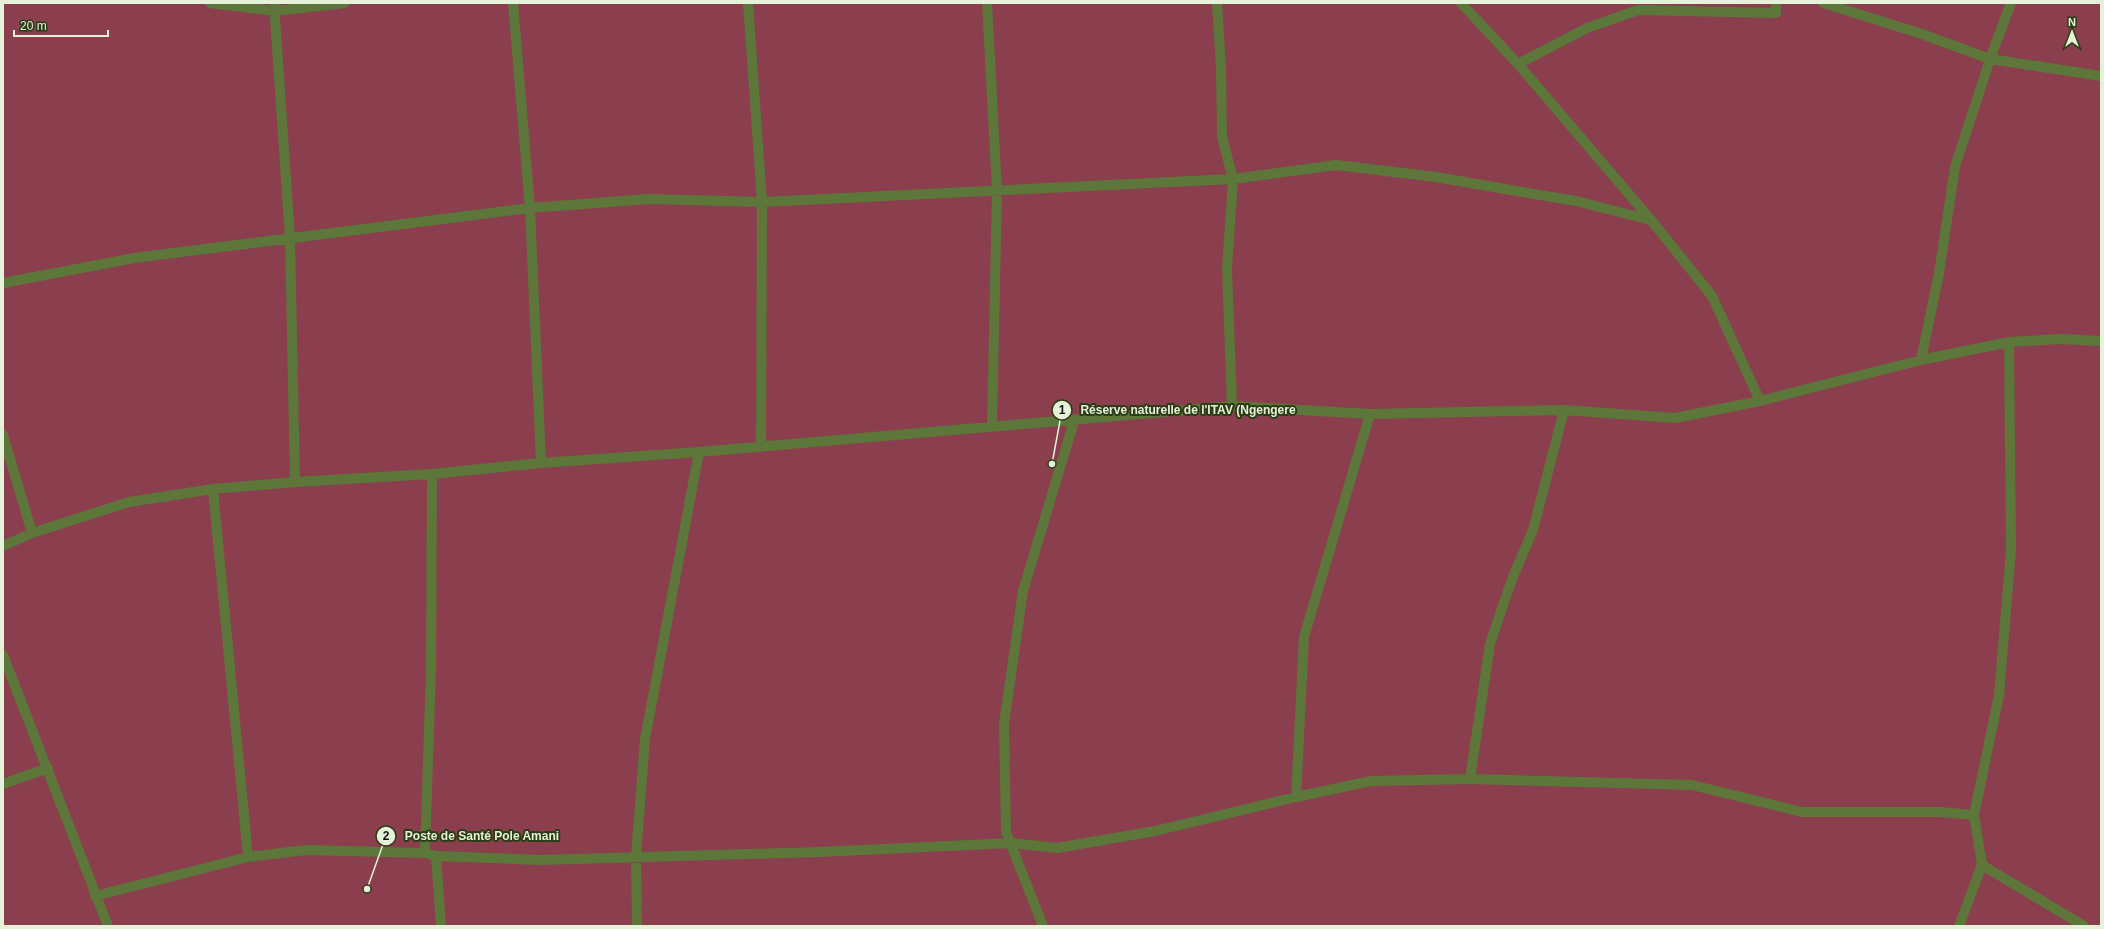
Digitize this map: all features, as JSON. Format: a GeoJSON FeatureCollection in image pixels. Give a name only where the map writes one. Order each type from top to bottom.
{"type":"FeatureCollection","features":[{"type":"Feature","properties":{"kind":"street"},"geometry":{"type":"LineString","coordinates":[[210,3],[274,7],[345,3]]}},
{"type":"Feature","properties":{"kind":"street"},"geometry":{"type":"LineString","coordinates":[[514,3],[530,208],[541,463]]}},
{"type":"Feature","properties":{"kind":"street"},"geometry":{"type":"LineString","coordinates":[[748,3],[762,202],[761,447]]}},
{"type":"Feature","properties":{"kind":"street"},"geometry":{"type":"LineString","coordinates":[[987,3],[997,191],[992,426]]}},
{"type":"Feature","properties":{"kind":"street"},"geometry":{"type":"LineString","coordinates":[[1217,3],[1221,66],[1222,137],[1233,179],[1227,269],[1232,406]]}},
{"type":"Feature","properties":{"kind":"street"},"geometry":{"type":"LineString","coordinates":[[1461,3],[1518,64],[1652,220],[1712,296],[1760,401]]}},
{"type":"Feature","properties":{"kind":"street"},"geometry":{"type":"LineString","coordinates":[[1518,64],[1587,28],[1638,10],[1776,13],[1776,3]]}},
{"type":"Feature","properties":{"kind":"street"},"geometry":{"type":"LineString","coordinates":[[1823,3],[1922,34],[1990,59],[2101,76]]}},
{"type":"Feature","properties":{"kind":"street"},"geometry":{"type":"LineString","coordinates":[[1921,360],[1940,273],[1955,167],[1990,59],[2011,3]]}},
{"type":"Feature","properties":{"kind":"street"},"geometry":{"type":"LineString","coordinates":[[274,7],[290,238],[295,482]]}},
{"type":"Feature","properties":{"kind":"street"},"geometry":{"type":"LineString","coordinates":[[3,283],[134,258],[530,208],[649,199],[762,202],[1233,179],[1336,165],[1436,177],[1576,201],[1652,220]]}},
{"type":"Feature","properties":{"kind":"street"},"geometry":{"type":"LineString","coordinates":[[3,546],[32,533],[129,502],[213,489],[295,482],[432,474],[541,463],[761,447],[992,426],[1074,421],[1232,406],[1370,414],[1564,410],[1674,418],[1760,401],[1921,360],[2009,342],[2060,339],[2101,341]]}},
{"type":"Feature","properties":{"kind":"street"},"geometry":{"type":"LineString","coordinates":[[1959,926],[1982,865],[1974,815],[1999,695],[2011,550],[2009,342]]}},
{"type":"Feature","properties":{"kind":"street"},"geometry":{"type":"LineString","coordinates":[[1470,779],[1490,644],[1512,579],[1533,530],[1564,410]]}},
{"type":"Feature","properties":{"kind":"street"},"geometry":{"type":"LineString","coordinates":[[1296,797],[1304,637],[1370,414]]}},
{"type":"Feature","properties":{"kind":"street"},"geometry":{"type":"LineString","coordinates":[[1043,926],[1012,843],[1006,832],[1004,724],[1023,591],[1074,421]]}},
{"type":"Feature","properties":{"kind":"street"},"geometry":{"type":"LineString","coordinates":[[3,435],[32,533]]}},
{"type":"Feature","properties":{"kind":"street"},"geometry":{"type":"LineString","coordinates":[[637,926],[636,856],[645,739],[698,452]]}},
{"type":"Feature","properties":{"kind":"street"},"geometry":{"type":"LineString","coordinates":[[425,854],[432,669],[432,474]]}},
{"type":"Feature","properties":{"kind":"street"},"geometry":{"type":"LineString","coordinates":[[213,489],[248,857]]}},
{"type":"Feature","properties":{"kind":"street"},"geometry":{"type":"LineString","coordinates":[[3,655],[48,768],[95,896],[104,925]]}},
{"type":"Feature","properties":{"kind":"street"},"geometry":{"type":"LineString","coordinates":[[3,784],[48,768]]}},
{"type":"Feature","properties":{"kind":"street"},"geometry":{"type":"LineString","coordinates":[[95,896],[248,857],[306,850],[541,860],[636,856],[819,852],[1012,843],[1057,848],[1155,831],[1296,797],[1371,781],[1470,779],[1692,785],[1802,812],[1940,812],[1974,815]]}},
{"type":"Feature","properties":{"kind":"street"},"geometry":{"type":"LineString","coordinates":[[436,856],[441,926]]}},
{"type":"Feature","properties":{"kind":"street"},"geometry":{"type":"LineString","coordinates":[[1982,865],[2084,926]]}},
{"type":"Feature","properties":{"kind":"shaded area"},"geometry":{"type":"Polygon","coordinates":[[[3,3],[2101,3],[2101,926],[3,926],[3,3]]]}},
{"type":"Feature","properties":{"kind":"place","name":"Réserve naturelle de l'ITAV (Ngengere"},"geometry":{"type":"Point","coordinates":[1052,464]}},
{"type":"Feature","properties":{"kind":"place","name":"Poste de Santé Pole Amani"},"geometry":{"type":"Point","coordinates":[367,889]}}]}
